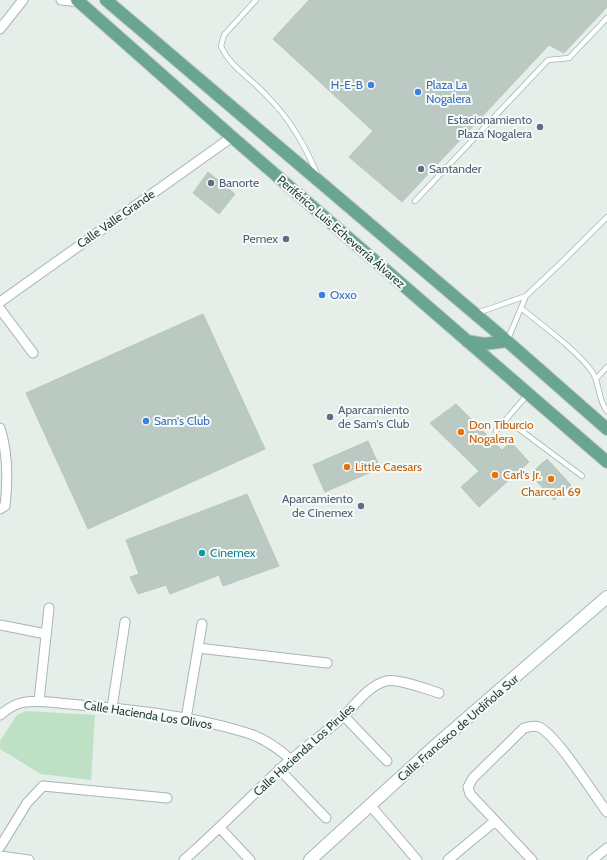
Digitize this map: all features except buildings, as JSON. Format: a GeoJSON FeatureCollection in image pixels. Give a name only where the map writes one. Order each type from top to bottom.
{"type":"FeatureCollection","features":[{"type":"Feature","properties":{"kind":"main road","name":"Periférico Luis Echeverría Álvarez"},"geometry":{"type":"LineString","coordinates":[[106,0],[507,341],[607,429]]}},
{"type":"Feature","properties":{"kind":"main road","name":"Periférico Luis Echeverría Álvarez"},"geometry":{"type":"LineString","coordinates":[[78,1],[466,341],[607,462]]}},
{"type":"Feature","properties":{"kind":"main road"},"geometry":{"type":"LineString","coordinates":[[466,341],[484,344],[507,341]]}},
{"type":"Feature","properties":{"kind":"street"},"geometry":{"type":"LineString","coordinates":[[0,29],[23,0]]}},
{"type":"Feature","properties":{"kind":"street"},"geometry":{"type":"LineString","coordinates":[[62,0],[78,1]]}},
{"type":"Feature","properties":{"kind":"street","name":"Calle Valle Grande"},"geometry":{"type":"LineString","coordinates":[[0,302],[232,137]]}},
{"type":"Feature","properties":{"kind":"street"},"geometry":{"type":"LineString","coordinates":[[0,309],[33,353]]}},
{"type":"Feature","properties":{"kind":"street"},"geometry":{"type":"LineString","coordinates":[[0,428],[6,457],[7,485],[5,506],[0,509]]}},
{"type":"Feature","properties":{"kind":"street","name":"Calle Francisco de Urdiñola Sur"},"geometry":{"type":"LineString","coordinates":[[310,860],[370,805],[607,597]]}},
{"type":"Feature","properties":{"kind":"street"},"geometry":{"type":"LineString","coordinates":[[39,702],[49,608]]}},
{"type":"Feature","properties":{"kind":"street"},"geometry":{"type":"LineString","coordinates":[[112,708],[126,622]]}},
{"type":"Feature","properties":{"kind":"street"},"geometry":{"type":"LineString","coordinates":[[186,719],[202,624]]}},
{"type":"Feature","properties":{"kind":"street"},"geometry":{"type":"LineString","coordinates":[[0,625],[46,634]]}},
{"type":"Feature","properties":{"kind":"street"},"geometry":{"type":"LineString","coordinates":[[198,648],[327,663]]}},
{"type":"Feature","properties":{"kind":"street","name":"Calle Hacienda Los Pirules"},"geometry":{"type":"LineString","coordinates":[[184,860],[220,828],[280,769],[344,716],[367,692],[387,681],[439,693]]}},
{"type":"Feature","properties":{"kind":"street","name":"Calle Hacienda Los Olivos"},"geometry":{"type":"LineString","coordinates":[[0,715],[22,702],[39,702],[112,708],[186,719],[245,732],[277,747],[291,760]]}},
{"type":"Feature","properties":{"kind":"street"},"geometry":{"type":"LineString","coordinates":[[344,716],[387,761]]}},
{"type":"Feature","properties":{"kind":"street"},"geometry":{"type":"LineString","coordinates":[[532,860],[470,794],[468,787],[469,784],[518,734],[530,726],[538,727],[555,740],[607,812]]}},
{"type":"Feature","properties":{"kind":"street"},"geometry":{"type":"LineString","coordinates":[[280,769],[326,818]]}},
{"type":"Feature","properties":{"kind":"street"},"geometry":{"type":"LineString","coordinates":[[0,846],[28,803],[43,786],[167,798]]}},
{"type":"Feature","properties":{"kind":"street"},"geometry":{"type":"LineString","coordinates":[[370,805],[417,860]]}},
{"type":"Feature","properties":{"kind":"street"},"geometry":{"type":"LineString","coordinates":[[448,860],[495,821]]}},
{"type":"Feature","properties":{"kind":"street"},"geometry":{"type":"LineString","coordinates":[[220,828],[250,860]]}},
{"type":"Feature","properties":{"kind":"street"},"geometry":{"type":"LineString","coordinates":[[592,860],[607,848]]}},
{"type":"Feature","properties":{"kind":"street"},"geometry":{"type":"LineString","coordinates":[[0,856],[29,860]]}},
{"type":"Feature","properties":{"kind":"lane"},"geometry":{"type":"LineString","coordinates":[[256,0],[224,35],[221,46],[227,57],[266,95],[295,128],[322,185]]}},
{"type":"Feature","properties":{"kind":"lane"},"geometry":{"type":"LineString","coordinates":[[415,201],[548,60],[569,58],[607,18]]}},
{"type":"Feature","properties":{"kind":"lane"},"geometry":{"type":"LineString","coordinates":[[475,314],[526,296],[564,261],[607,217]]}},
{"type":"Feature","properties":{"kind":"lane"},"geometry":{"type":"LineString","coordinates":[[507,341],[526,296]]}},
{"type":"Feature","properties":{"kind":"lane"},"geometry":{"type":"LineString","coordinates":[[521,308],[584,363],[596,379],[601,401],[607,411]]}},
{"type":"Feature","properties":{"kind":"lane"},"geometry":{"type":"LineString","coordinates":[[596,379],[607,367]]}},
{"type":"Feature","properties":{"kind":"lane"},"geometry":{"type":"LineString","coordinates":[[496,430],[528,394]]}},
{"type":"Feature","properties":{"kind":"lane"},"geometry":{"type":"LineString","coordinates":[[519,429],[582,476]]}},
{"type":"Feature","properties":{"kind":"green space"},"geometry":{"type":"Polygon","coordinates":[[[26,711],[95,715],[91,780],[41,774],[0,749],[0,741],[17,715],[26,711]]]}},
{"type":"Feature","properties":{"kind":"place","name":"H-E-B"},"geometry":{"type":"Point","coordinates":[371,85]}},
{"type":"Feature","properties":{"kind":"place","name":"Plaza La Nogalera"},"geometry":{"type":"Point","coordinates":[418,92]}},
{"type":"Feature","properties":{"kind":"place","name":"Estacionamiento Plaza Nogalera"},"geometry":{"type":"Point","coordinates":[540,127]}},
{"type":"Feature","properties":{"kind":"place","name":"Santander"},"geometry":{"type":"Point","coordinates":[421,169]}},
{"type":"Feature","properties":{"kind":"place","name":"Banorte"},"geometry":{"type":"Point","coordinates":[211,183]}},
{"type":"Feature","properties":{"kind":"place","name":"Pemex"},"geometry":{"type":"Point","coordinates":[286,239]}},
{"type":"Feature","properties":{"kind":"place","name":"Oxxo"},"geometry":{"type":"Point","coordinates":[322,295]}},
{"type":"Feature","properties":{"kind":"place","name":"Aparcamiento de Sam's Club"},"geometry":{"type":"Point","coordinates":[330,417]}},
{"type":"Feature","properties":{"kind":"place","name":"Sam's Club"},"geometry":{"type":"Point","coordinates":[146,421]}},
{"type":"Feature","properties":{"kind":"place","name":"Don Tiburcio Nogalera"},"geometry":{"type":"Point","coordinates":[461,432]}},
{"type":"Feature","properties":{"kind":"place","name":"Little Caesars"},"geometry":{"type":"Point","coordinates":[347,467]}},
{"type":"Feature","properties":{"kind":"place","name":"Carl's Jr."},"geometry":{"type":"Point","coordinates":[495,475]}},
{"type":"Feature","properties":{"kind":"place","name":"Charcoal 69"},"geometry":{"type":"Point","coordinates":[551,479]}},
{"type":"Feature","properties":{"kind":"place","name":"Aparcamiento de Cinemex"},"geometry":{"type":"Point","coordinates":[361,506]}},
{"type":"Feature","properties":{"kind":"place","name":"Cinemex"},"geometry":{"type":"Point","coordinates":[202,553]}}]}
